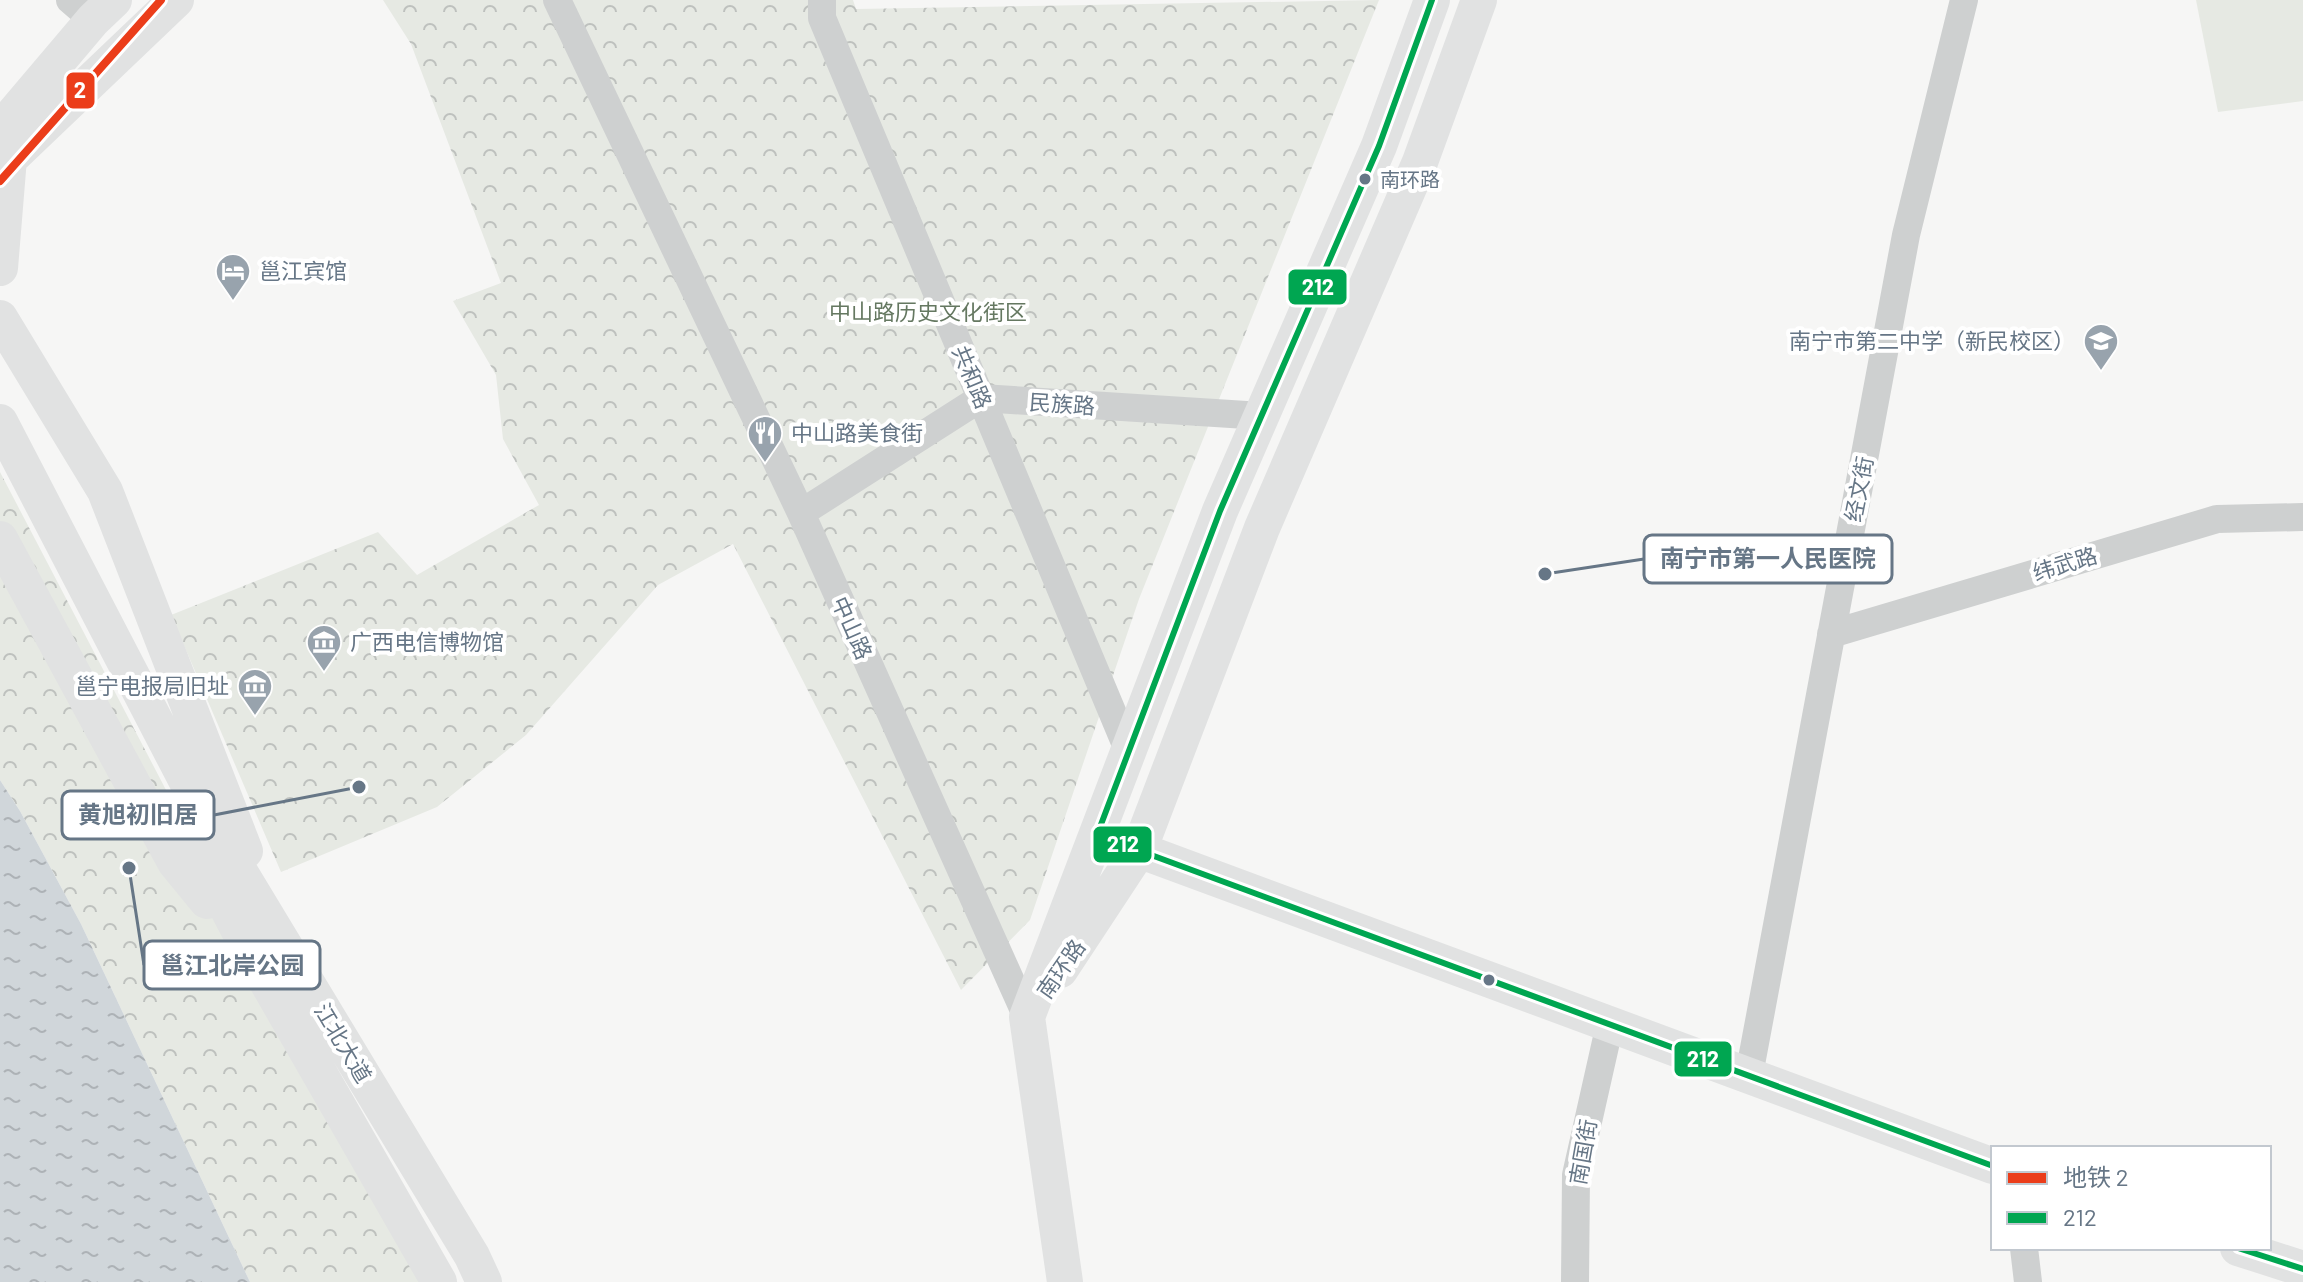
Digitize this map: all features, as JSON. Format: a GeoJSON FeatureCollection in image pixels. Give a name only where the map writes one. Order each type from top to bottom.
{"type":"FeatureCollection","features":[{"type":"Feature","properties":{"kind":"main road"},"geometry":{"type":"LineString","coordinates":[[3,152],[176,0]]}},
{"type":"Feature","properties":{"kind":"main road","name":"南环路"},"geometry":{"type":"LineString","coordinates":[[1027,1017],[1220,511],[1379,146],[1432,0]]}},
{"type":"Feature","properties":{"kind":"main road","name":"南环路"},"geometry":{"type":"LineString","coordinates":[[1027,1017],[1083,938],[1139,850],[1262,528],[1420,162],[1479,0]]}},
{"type":"Feature","properties":{"kind":"main road"},"geometry":{"type":"LineString","coordinates":[[0,268],[3,152],[92,7]]}},
{"type":"Feature","properties":{"kind":"main road"},"geometry":{"type":"LineString","coordinates":[[0,318],[105,491],[263,942]]}},
{"type":"Feature","properties":{"kind":"main road","name":"江北大道"},"geometry":{"type":"LineString","coordinates":[[0,422],[187,806]]}},
{"type":"Feature","properties":{"kind":"main road","name":"江北大道"},"geometry":{"type":"LineString","coordinates":[[0,472],[263,942],[439,1282]]}},
{"type":"Feature","properties":{"kind":"main road"},"geometry":{"type":"LineString","coordinates":[[0,539],[175,862],[263,942]]}},
{"type":"Feature","properties":{"kind":"main road"},"geometry":{"type":"LineString","coordinates":[[1097,835],[1991,1165]]}},
{"type":"Feature","properties":{"kind":"main road","name":"江北大道"},"geometry":{"type":"LineString","coordinates":[[263,942],[472,1256],[484,1282]]}},
{"type":"Feature","properties":{"kind":"main road","name":"中山路"},"geometry":{"type":"LineString","coordinates":[[1027,1017],[1065,1282]]}},
{"type":"Feature","properties":{"kind":"main road"},"geometry":{"type":"LineString","coordinates":[[2244,1250],[2303,1269]]}},
{"type":"Feature","properties":{"kind":"street","name":"中山路"},"geometry":{"type":"LineString","coordinates":[[557,0],[801,513],[1027,1017]]}},
{"type":"Feature","properties":{"kind":"street","name":"共和路"},"geometry":{"type":"LineString","coordinates":[[822,0],[822,18],[1129,752]]}},
{"type":"Feature","properties":{"kind":"street","name":"经文街"},"geometry":{"type":"LineString","coordinates":[[1749,1075],[1906,235],[1964,0]]}},
{"type":"Feature","properties":{"kind":"street"},"geometry":{"type":"LineString","coordinates":[[801,513],[981,398]]}},
{"type":"Feature","properties":{"kind":"street","name":"民族路"},"geometry":{"type":"LineString","coordinates":[[981,398],[1262,416]]}},
{"type":"Feature","properties":{"kind":"street","name":"纬武路"},"geometry":{"type":"LineString","coordinates":[[1831,634],[2217,519],[2303,517]]}},
{"type":"Feature","properties":{"kind":"street","name":"南国街"},"geometry":{"type":"LineString","coordinates":[[1575,1282],[1576,1175],[1610,1024]]}},
{"type":"Feature","properties":{"kind":"street"},"geometry":{"type":"LineString","coordinates":[[2024,1250],[2028,1282]]}},
{"type":"Feature","properties":{"kind":"green space","name":"中山路历史文化街区"},"geometry":{"type":"Polygon","coordinates":[[[383,0],[853,0],[856,9],[1379,0],[1139,599],[1030,920],[961,990],[733,544],[658,585],[526,735],[437,807],[281,872],[171,615],[378,532],[417,575],[539,505],[503,439],[496,375],[453,301],[501,283],[411,44],[383,0]]]}},
{"type":"Feature","properties":{"kind":"green space"},"geometry":{"type":"Polygon","coordinates":[[[2196,0],[2303,0],[2303,101],[2218,112],[2196,0]]]}},
{"type":"Feature","properties":{"kind":"green space"},"geometry":{"type":"Polygon","coordinates":[[[0,472],[177,811],[439,1282],[250,1282],[81,924],[0,780],[0,472]]]}},
{"type":"Feature","properties":{"kind":"water"},"geometry":{"type":"Polygon","coordinates":[[[0,780],[81,924],[250,1282],[0,1282],[0,780]]]}},
{"type":"Feature","properties":{"kind":"metro line","name":"2"},"geometry":{"type":"LineString","coordinates":[[0,181],[161,0]]}},
{"type":"Feature","properties":{"kind":"transit line","name":"212"},"geometry":{"type":"LineString","coordinates":[[1432,0],[1379,146],[1220,511],[1097,835],[1991,1165]]}},
{"type":"Feature","properties":{"kind":"transit line","name":"212"},"geometry":{"type":"LineString","coordinates":[[2244,1250],[2303,1269]]}},
{"type":"Feature","properties":{"kind":"place","name":"南环路"},"geometry":{"type":"Point","coordinates":[1365,179]}},
{"type":"Feature","properties":{"kind":"place","name":"邕江宾馆"},"geometry":{"type":"Point","coordinates":[233,302]}},
{"type":"Feature","properties":{"kind":"place","name":"南宁市第二中学（新民校区）"},"geometry":{"type":"Point","coordinates":[2101,372]}},
{"type":"Feature","properties":{"kind":"place","name":"中山路美食街"},"geometry":{"type":"Point","coordinates":[765,464]}},
{"type":"Feature","properties":{"kind":"place","name":"南宁市第一人民医院"},"geometry":{"type":"Point","coordinates":[1545,574]}},
{"type":"Feature","properties":{"kind":"place","name":"广西电信博物馆"},"geometry":{"type":"Point","coordinates":[324,673]}},
{"type":"Feature","properties":{"kind":"place","name":"邕宁电报局旧址"},"geometry":{"type":"Point","coordinates":[255,717]}},
{"type":"Feature","properties":{"kind":"place","name":"黄旭初旧居"},"geometry":{"type":"Point","coordinates":[359,787]}},
{"type":"Feature","properties":{"kind":"place","name":"邕江北岸公园"},"geometry":{"type":"Point","coordinates":[129,868]}}]}
